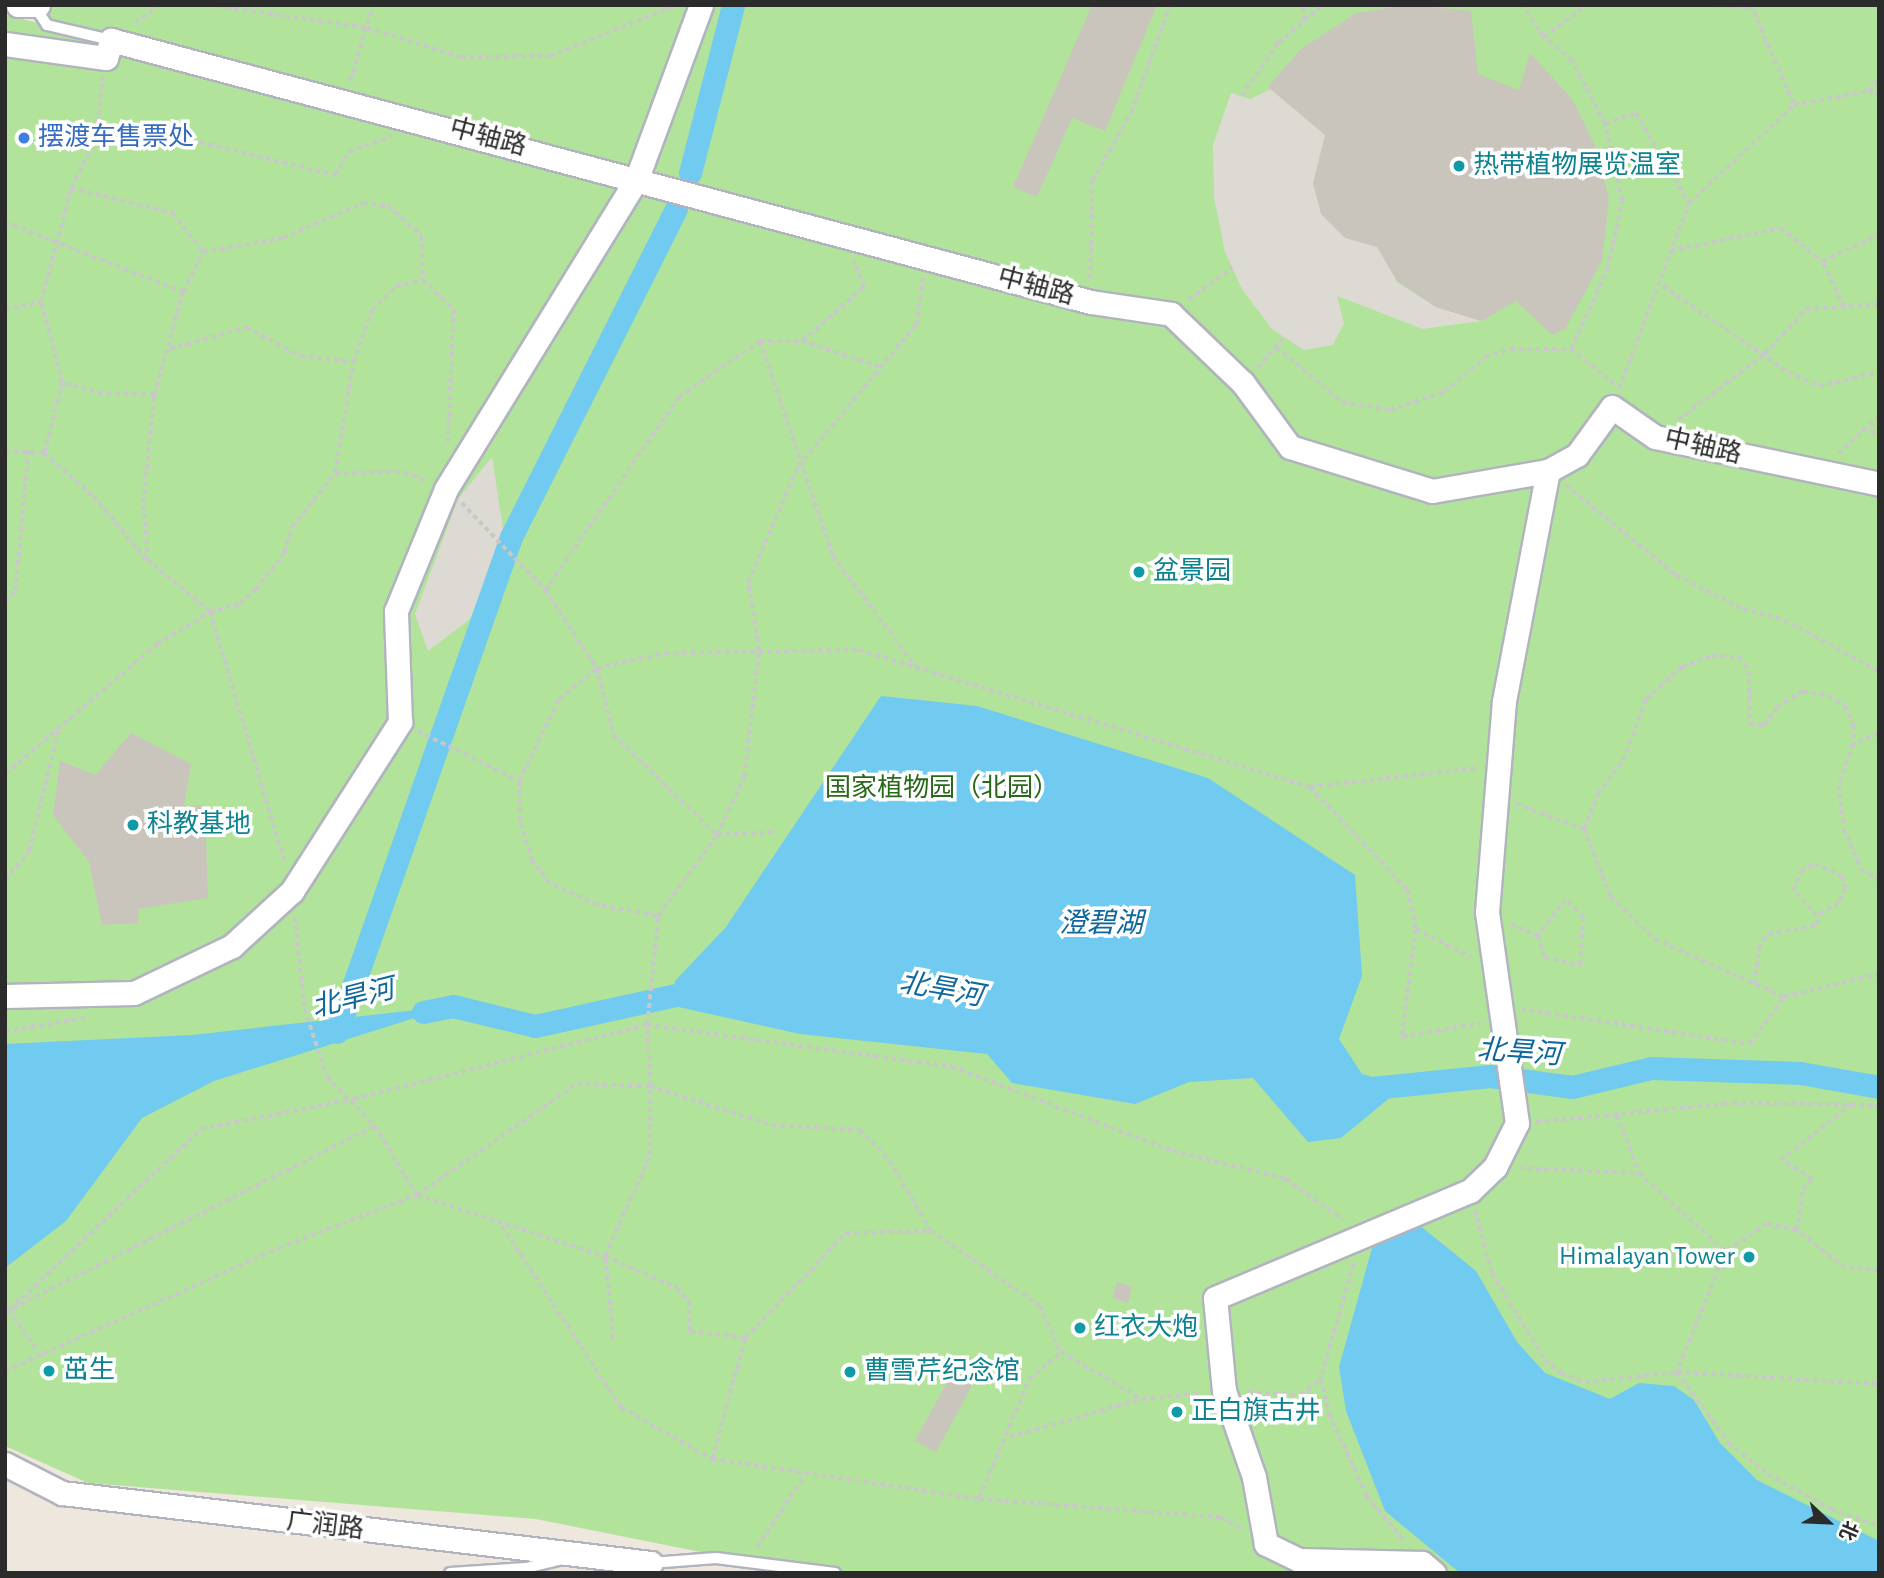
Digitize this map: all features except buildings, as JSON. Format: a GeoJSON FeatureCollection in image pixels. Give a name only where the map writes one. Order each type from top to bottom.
{"type":"FeatureCollection","features":[{"type":"Feature","properties":{"kind":"street"},"geometry":{"type":"LineString","coordinates":[[5,996],[134,993],[232,946],[292,891],[400,722],[396,611],[446,489],[637,178],[701,5]]}},
{"type":"Feature","properties":{"kind":"street","name":"中轴路"},"geometry":{"type":"LineString","coordinates":[[5,44],[109,49],[344,100],[1090,302],[1171,314]]}},
{"type":"Feature","properties":{"kind":"street"},"geometry":{"type":"LineString","coordinates":[[1171,314],[1243,383],[1290,447],[1432,491],[1548,471],[1577,455],[1616,398]]}},
{"type":"Feature","properties":{"kind":"street","name":"中轴路"},"geometry":{"type":"LineString","coordinates":[[1616,398],[1655,437],[1879,484]]}},
{"type":"Feature","properties":{"kind":"street"},"geometry":{"type":"LineString","coordinates":[[1428,1568],[1299,1560],[1266,1544],[1254,1476],[1224,1391],[1215,1298],[1362,1234],[1470,1191],[1495,1167],[1517,1123],[1487,912],[1504,701],[1548,471]]}},
{"type":"Feature","properties":{"kind":"street","name":"广润路"},"geometry":{"type":"LineString","coordinates":[[5,1464],[62,1493],[656,1568]]}},
{"type":"Feature","properties":{"kind":"lane"},"geometry":{"type":"LineString","coordinates":[[31,7],[47,25],[109,49]]}},
{"type":"Feature","properties":{"kind":"lane"},"geometry":{"type":"LineString","coordinates":[[450,1573],[526,1568],[569,1557]]}},
{"type":"Feature","properties":{"kind":"lane"},"geometry":{"type":"LineString","coordinates":[[656,1568],[749,1560],[835,1573]]}},
{"type":"Feature","properties":{"kind":"path"},"geometry":{"type":"LineString","coordinates":[[209,5],[367,28],[461,57],[550,56],[676,5]]}},
{"type":"Feature","properties":{"kind":"path"},"geometry":{"type":"LineString","coordinates":[[344,100],[373,5]]}},
{"type":"Feature","properties":{"kind":"path"},"geometry":{"type":"LineString","coordinates":[[1090,302],[1092,181],[1132,113],[1170,5]]}},
{"type":"Feature","properties":{"kind":"path"},"geometry":{"type":"LineString","coordinates":[[1304,5],[1304,21]]}},
{"type":"Feature","properties":{"kind":"path"},"geometry":{"type":"LineString","coordinates":[[1241,96],[1278,43],[1322,5]]}},
{"type":"Feature","properties":{"kind":"path"},"geometry":{"type":"LineString","coordinates":[[1522,5],[1544,37],[1572,61],[1605,124],[1622,201],[1607,270],[1571,348]]}},
{"type":"Feature","properties":{"kind":"path"},"geometry":{"type":"LineString","coordinates":[[1544,37],[1587,5]]}},
{"type":"Feature","properties":{"kind":"path"},"geometry":{"type":"LineString","coordinates":[[1708,5],[1752,6],[1794,105]]}},
{"type":"Feature","properties":{"kind":"path"},"geometry":{"type":"LineString","coordinates":[[44,453],[62,383],[41,302],[71,188],[96,140],[109,49]]}},
{"type":"Feature","properties":{"kind":"path"},"geometry":{"type":"LineString","coordinates":[[1868,91],[1879,79]]}},
{"type":"Feature","properties":{"kind":"path"},"geometry":{"type":"LineString","coordinates":[[1571,348],[1616,398],[1663,286],[1669,251],[1689,203],[1794,105],[1868,91],[1879,95]]}},
{"type":"Feature","properties":{"kind":"path"},"geometry":{"type":"LineString","coordinates":[[1605,124],[1636,113],[1689,203]]}},
{"type":"Feature","properties":{"kind":"path"},"geometry":{"type":"LineString","coordinates":[[96,140],[167,134],[335,176],[349,152],[390,138],[401,115]]}},
{"type":"Feature","properties":{"kind":"path"},"geometry":{"type":"LineString","coordinates":[[71,188],[173,213],[203,252]]}},
{"type":"Feature","properties":{"kind":"path"},"geometry":{"type":"LineString","coordinates":[[203,252],[283,238],[363,203],[389,206],[422,236],[423,280],[454,310],[448,448]]}},
{"type":"Feature","properties":{"kind":"path"},"geometry":{"type":"LineString","coordinates":[[5,222],[183,292]]}},
{"type":"Feature","properties":{"kind":"path"},"geometry":{"type":"LineString","coordinates":[[1669,251],[1781,228],[1822,261],[1844,307]]}},
{"type":"Feature","properties":{"kind":"path"},"geometry":{"type":"LineString","coordinates":[[802,341],[864,287],[843,235]]}},
{"type":"Feature","properties":{"kind":"path"},"geometry":{"type":"LineString","coordinates":[[1822,261],[1879,235]]}},
{"type":"Feature","properties":{"kind":"path"},"geometry":{"type":"LineString","coordinates":[[148,561],[143,503],[154,395],[170,349],[183,292],[203,252]]}},
{"type":"Feature","properties":{"kind":"path"},"geometry":{"type":"LineString","coordinates":[[612,1339],[605,1256],[650,1155],[647,1025],[658,916],[717,835],[744,777],[759,650],[748,582],[798,466],[916,325],[926,258]]}},
{"type":"Feature","properties":{"kind":"path"},"geometry":{"type":"LineString","coordinates":[[1171,314],[1232,267]]}},
{"type":"Feature","properties":{"kind":"path"},"geometry":{"type":"LineString","coordinates":[[5,774],[157,644],[210,612],[240,604],[255,590],[284,553],[292,527],[335,473],[353,362],[372,310],[396,286],[423,280]]}},
{"type":"Feature","properties":{"kind":"path"},"geometry":{"type":"LineString","coordinates":[[1663,286],[1765,354],[1819,386],[1879,372]]}},
{"type":"Feature","properties":{"kind":"path"},"geometry":{"type":"LineString","coordinates":[[5,310],[41,302]]}},
{"type":"Feature","properties":{"kind":"path"},"geometry":{"type":"LineString","coordinates":[[1655,437],[1765,354],[1806,309],[1879,304]]}},
{"type":"Feature","properties":{"kind":"path"},"geometry":{"type":"LineString","coordinates":[[170,349],[246,327],[300,356],[353,362]]}},
{"type":"Feature","properties":{"kind":"path"},"geometry":{"type":"LineString","coordinates":[[1243,383],[1283,338]]}},
{"type":"Feature","properties":{"kind":"path"},"geometry":{"type":"LineString","coordinates":[[543,588],[679,397],[761,341],[802,341],[882,367]]}},
{"type":"Feature","properties":{"kind":"path"},"geometry":{"type":"LineString","coordinates":[[761,341],[798,466],[834,556],[918,670]]}},
{"type":"Feature","properties":{"kind":"path"},"geometry":{"type":"LineString","coordinates":[[1277,347],[1342,402],[1391,410],[1444,392],[1497,353],[1571,348]]}},
{"type":"Feature","properties":{"kind":"path"},"geometry":{"type":"LineString","coordinates":[[62,383],[102,394],[154,395]]}},
{"type":"Feature","properties":{"kind":"path"},"geometry":{"type":"LineString","coordinates":[[1828,474],[1842,447],[1879,416]]}},
{"type":"Feature","properties":{"kind":"path"},"geometry":{"type":"LineString","coordinates":[[1862,429],[1879,434]]}},
{"type":"Feature","properties":{"kind":"path"},"geometry":{"type":"LineString","coordinates":[[5,602],[15,591],[28,450]]}},
{"type":"Feature","properties":{"kind":"path"},"geometry":{"type":"LineString","coordinates":[[5,451],[28,450],[44,453],[94,497],[148,561],[210,612],[292,891],[305,1009],[327,1077],[354,1099],[375,1126],[417,1195],[502,1226],[605,1256],[677,1288],[690,1301],[690,1331],[745,1338]]}},
{"type":"Feature","properties":{"kind":"path"},"geometry":{"type":"LineString","coordinates":[[1548,471],[1676,575],[1743,609],[1784,620],[1879,671]]}},
{"type":"Feature","properties":{"kind":"path"},"geometry":{"type":"LineString","coordinates":[[335,473],[404,472],[446,489],[543,588],[597,668],[614,735],[717,835],[775,832]]}},
{"type":"Feature","properties":{"kind":"path"},"geometry":{"type":"LineString","coordinates":[[658,916],[597,905],[550,884],[532,861],[524,834],[519,781],[559,699],[597,668],[665,653],[859,650],[1310,788],[1499,766]]}},
{"type":"Feature","properties":{"kind":"path"},"geometry":{"type":"LineString","coordinates":[[1784,998],[1655,939],[1611,897],[1584,830],[1598,794],[1623,760],[1646,699],[1682,667],[1712,656],[1739,657],[1749,671],[1750,724],[1764,724],[1777,707],[1802,691],[1829,696],[1845,706],[1854,726],[1854,745],[1839,785],[1844,829],[1861,869],[1879,880]]}},
{"type":"Feature","properties":{"kind":"path"},"geometry":{"type":"LineString","coordinates":[[400,722],[519,781]]}},
{"type":"Feature","properties":{"kind":"path"},"geometry":{"type":"LineString","coordinates":[[5,880],[29,851],[59,729]]}},
{"type":"Feature","properties":{"kind":"path"},"geometry":{"type":"LineString","coordinates":[[1854,745],[1879,734]]}},
{"type":"Feature","properties":{"kind":"path"},"geometry":{"type":"LineString","coordinates":[[1310,788],[1408,890],[1416,929],[1402,1037],[1502,1012],[1749,1044],[1784,998],[1879,974]]}},
{"type":"Feature","properties":{"kind":"path"},"geometry":{"type":"LineString","coordinates":[[1496,796],[1584,830]]}},
{"type":"Feature","properties":{"kind":"path"},"geometry":{"type":"LineString","coordinates":[[1755,984],[1758,948],[1768,934],[1817,925],[1817,916],[1793,890],[1801,871],[1815,864],[1842,876],[1846,889],[1839,903],[1817,916]]}},
{"type":"Feature","properties":{"kind":"path"},"geometry":{"type":"LineString","coordinates":[[1487,912],[1538,936],[1545,958],[1580,965],[1583,918],[1566,900],[1538,936]]}},
{"type":"Feature","properties":{"kind":"path"},"geometry":{"type":"LineString","coordinates":[[1416,929],[1494,969]]}},
{"type":"Feature","properties":{"kind":"path"},"geometry":{"type":"LineString","coordinates":[[7,1311],[201,1129],[354,1099],[647,1025],[952,1067],[1173,1151],[1286,1179],[1362,1234],[1321,1379],[1329,1414],[1367,1496],[1428,1568]]}},
{"type":"Feature","properties":{"kind":"path"},"geometry":{"type":"LineString","coordinates":[[5,1371],[279,1248],[417,1195],[577,1084],[650,1086],[772,1125],[860,1130],[890,1161],[931,1231],[1040,1306],[1061,1352],[1142,1399]]}},
{"type":"Feature","properties":{"kind":"path"},"geometry":{"type":"LineString","coordinates":[[1517,1123],[1732,1103],[1853,1102],[1879,1105]]}},
{"type":"Feature","properties":{"kind":"path"},"geometry":{"type":"LineString","coordinates":[[1797,1231],[1803,1189],[1812,1179],[1781,1160],[1853,1102]]}},
{"type":"Feature","properties":{"kind":"path"},"geometry":{"type":"LineString","coordinates":[[1617,1115],[1639,1173],[1726,1252]]}},
{"type":"Feature","properties":{"kind":"path"},"geometry":{"type":"LineString","coordinates":[[7,1311],[375,1126]]}},
{"type":"Feature","properties":{"kind":"path"},"geometry":{"type":"LineString","coordinates":[[1495,1167],[1639,1173]]}},
{"type":"Feature","properties":{"kind":"path"},"geometry":{"type":"LineString","coordinates":[[1470,1191],[1492,1273],[1545,1360],[1585,1382],[1677,1372],[1879,1384]]}},
{"type":"Feature","properties":{"kind":"path"},"geometry":{"type":"LineString","coordinates":[[1677,1372],[1726,1252],[1767,1224],[1797,1231],[1845,1268],[1879,1270]]}},
{"type":"Feature","properties":{"kind":"path"},"geometry":{"type":"LineString","coordinates":[[502,1226],[621,1407],[712,1459],[804,1476],[979,1499],[1222,1517],[1266,1544]]}},
{"type":"Feature","properties":{"kind":"path"},"geometry":{"type":"LineString","coordinates":[[712,1459],[745,1338],[846,1233],[931,1231]]}},
{"type":"Feature","properties":{"kind":"path"},"geometry":{"type":"LineString","coordinates":[[7,1311],[41,1356]]}},
{"type":"Feature","properties":{"kind":"path"},"geometry":{"type":"LineString","coordinates":[[979,1499],[1008,1438],[1029,1379],[1061,1352]]}},
{"type":"Feature","properties":{"kind":"path"},"geometry":{"type":"LineString","coordinates":[[1677,1372],[1729,1443],[1768,1474],[1831,1509],[1879,1526]]}},
{"type":"Feature","properties":{"kind":"path"},"geometry":{"type":"LineString","coordinates":[[1008,1438],[1142,1399],[1224,1391],[1300,1395],[1321,1379]]}},
{"type":"Feature","properties":{"kind":"path"},"geometry":{"type":"LineString","coordinates":[[749,1560],[804,1476]]}},
{"type":"Feature","properties":{"kind":"green space","name":"国家植物园（北园）"},"geometry":{"type":"Polygon","coordinates":[[[52,5],[1879,5],[1879,1573],[805,1573],[536,1519],[88,1483],[5,1446],[5,15],[47,25],[52,5]]]}},
{"type":"Feature","properties":{"kind":"shaded area"},"geometry":{"type":"Polygon","coordinates":[[[1271,89],[1325,135],[1397,282],[1436,307],[1481,321],[1423,329],[1337,296],[1344,323],[1333,345],[1304,350],[1272,329],[1242,289],[1225,252],[1214,197],[1213,145],[1231,93],[1250,99],[1271,89]]]}},
{"type":"Feature","properties":{"kind":"shaded area"},"geometry":{"type":"Polygon","coordinates":[[[492,457],[504,535],[470,619],[428,651],[415,614],[458,499],[492,457]]]}},
{"type":"Feature","properties":{"kind":"water","name":"澄碧湖"},"geometry":{"type":"Polygon","coordinates":[[[881,696],[977,706],[1208,778],[1355,875],[1362,976],[1339,1039],[1362,1074],[1404,1086],[1341,1138],[1308,1142],[1253,1078],[1189,1082],[1135,1104],[1012,1083],[987,1054],[800,1034],[674,1006],[675,981],[726,927],[881,696]]]}},
{"type":"Feature","properties":{"kind":"water"},"geometry":{"type":"Polygon","coordinates":[[[453,1006],[214,1081],[142,1118],[66,1221],[5,1268],[5,1044],[192,1035],[453,1006]]]}},
{"type":"Feature","properties":{"kind":"water"},"geometry":{"type":"Polygon","coordinates":[[[1418,1224],[1476,1271],[1517,1342],[1545,1373],[1610,1399],[1639,1383],[1674,1386],[1694,1400],[1720,1443],[1757,1480],[1879,1541],[1879,1573],[1460,1573],[1385,1511],[1346,1411],[1339,1367],[1374,1241],[1418,1224]]]}},
{"type":"Feature","properties":{"kind":"waterway"},"geometry":{"type":"LineString","coordinates":[[690,173],[733,5]]}},
{"type":"Feature","properties":{"kind":"waterway"},"geometry":{"type":"LineString","coordinates":[[337,1032],[511,537],[676,209]]}},
{"type":"Feature","properties":{"kind":"waterway","name":"北旱河"},"geometry":{"type":"LineString","coordinates":[[423,1012],[453,1006],[535,1026],[703,989]]}},
{"type":"Feature","properties":{"kind":"waterway","name":"北旱河"},"geometry":{"type":"LineString","coordinates":[[1372,1088],[1490,1076],[1572,1087],[1651,1068],[1800,1073],[1879,1087]]}},
{"type":"Feature","properties":{"kind":"place","name":"摆渡车售票处"},"geometry":{"type":"Point","coordinates":[24,138]}},
{"type":"Feature","properties":{"kind":"place","name":"热带植物展览温室"},"geometry":{"type":"Point","coordinates":[1459,166]}},
{"type":"Feature","properties":{"kind":"place","name":"盆景园"},"geometry":{"type":"Point","coordinates":[1139,572]}},
{"type":"Feature","properties":{"kind":"place","name":"科教基地"},"geometry":{"type":"Point","coordinates":[133,825]}},
{"type":"Feature","properties":{"kind":"place","name":"Himalayan Tower"},"geometry":{"type":"Point","coordinates":[1749,1257]}},
{"type":"Feature","properties":{"kind":"place","name":"红衣大炮"},"geometry":{"type":"Point","coordinates":[1080,1328]}},
{"type":"Feature","properties":{"kind":"place","name":"茁生"},"geometry":{"type":"Point","coordinates":[49,1371]}},
{"type":"Feature","properties":{"kind":"place","name":"曹雪芹纪念馆"},"geometry":{"type":"Point","coordinates":[850,1372]}},
{"type":"Feature","properties":{"kind":"place","name":"正白旗古井"},"geometry":{"type":"Point","coordinates":[1177,1412]}}]}
